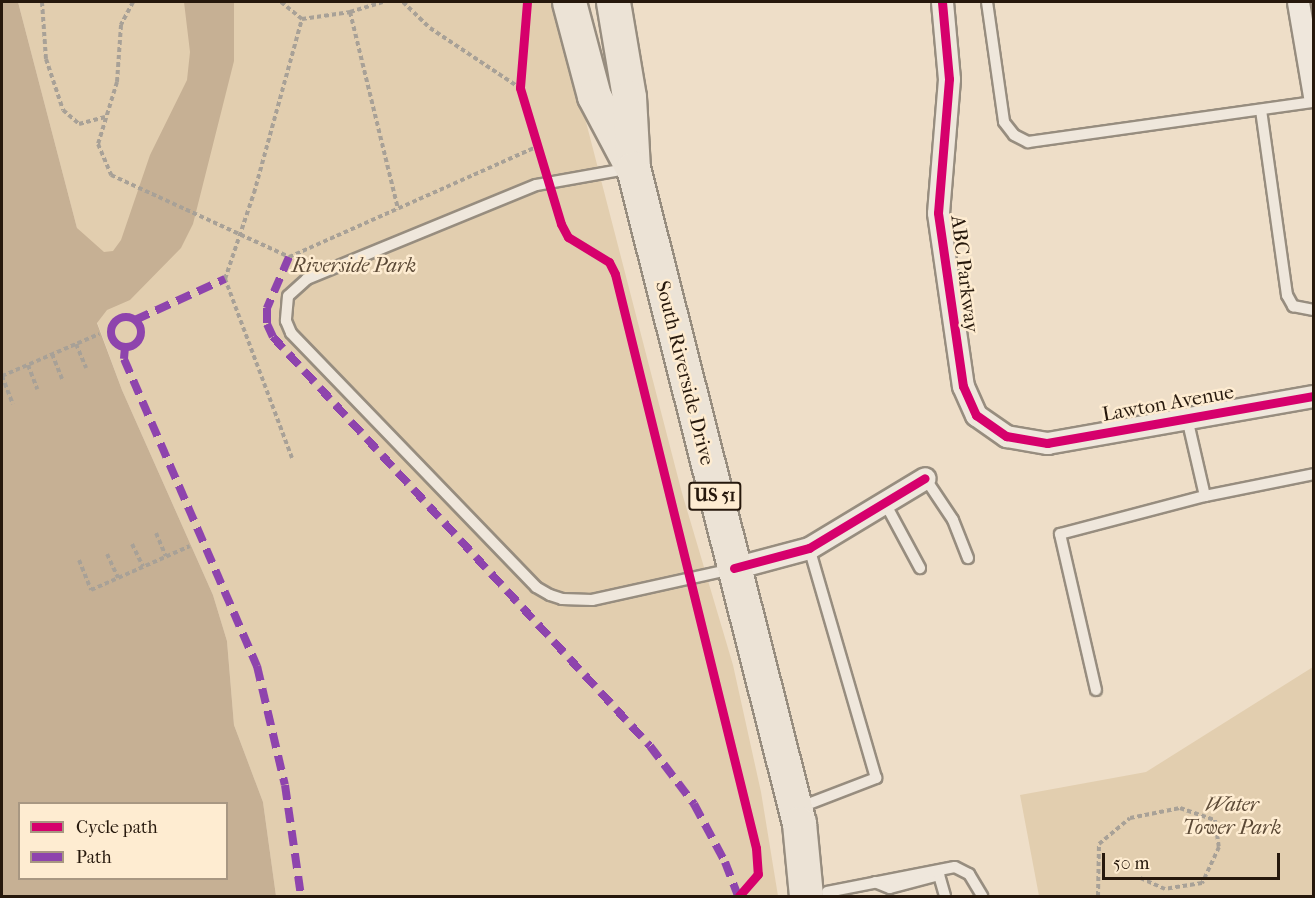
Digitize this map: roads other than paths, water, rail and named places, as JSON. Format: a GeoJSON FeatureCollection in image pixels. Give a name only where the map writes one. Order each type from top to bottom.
{"type":"FeatureCollection","features":[{"type":"Feature","properties":{"kind":"main road","name":"South Riverside Drive"},"geometry":{"type":"LineString","coordinates":[[569,2],[594,96],[633,168]]}},
{"type":"Feature","properties":{"kind":"main road","name":"South Riverside Drive"},"geometry":{"type":"LineString","coordinates":[[613,2],[629,97],[633,168],[797,816],[819,864],[820,895]]}},
{"type":"Feature","properties":{"kind":"street","name":"ABC Parkway"},"geometry":{"type":"LineString","coordinates":[[942,2],[950,79],[938,213],[963,386],[976,416],[1006,436],[1030,440]]}},
{"type":"Feature","properties":{"kind":"street"},"geometry":{"type":"LineString","coordinates":[[1298,2],[1314,96]]}},
{"type":"Feature","properties":{"kind":"street","name":"Lawton Avenue"},"geometry":{"type":"LineString","coordinates":[[1030,440],[1047,443],[1314,396]]}},
{"type":"Feature","properties":{"kind":"street"},"geometry":{"type":"LineString","coordinates":[[734,568],[808,548],[925,478]]}},
{"type":"Feature","properties":{"kind":"lane"},"geometry":{"type":"LineString","coordinates":[[987,2],[1004,122],[1014,135],[1028,142],[1314,102]]}},
{"type":"Feature","properties":{"kind":"lane"},"geometry":{"type":"LineString","coordinates":[[1260,111],[1287,295],[1293,306],[1314,310]]}},
{"type":"Feature","properties":{"kind":"lane"},"geometry":{"type":"LineString","coordinates":[[633,168],[536,185],[307,279],[288,296],[286,321],[291,333],[529,580],[550,595],[569,600],[592,600],[734,568]]}},
{"type":"Feature","properties":{"kind":"lane"},"geometry":{"type":"LineString","coordinates":[[1187,418],[1205,496]]}},
{"type":"Feature","properties":{"kind":"lane"},"geometry":{"type":"LineString","coordinates":[[1096,690],[1060,534],[1205,496],[1314,474]]}},
{"type":"Feature","properties":{"kind":"lane"},"geometry":{"type":"LineString","coordinates":[[925,478],[953,520],[968,558]]}},
{"type":"Feature","properties":{"kind":"lane"},"geometry":{"type":"LineString","coordinates":[[885,503],[920,568]]}},
{"type":"Feature","properties":{"kind":"lane"},"geometry":{"type":"LineString","coordinates":[[797,816],[876,778],[808,548]]}},
{"type":"Feature","properties":{"kind":"lane"},"geometry":{"type":"LineString","coordinates":[[820,895],[955,867],[969,874],[982,897]]}},
{"type":"Feature","properties":{"kind":"lane"},"geometry":{"type":"LineString","coordinates":[[874,882],[890,888],[939,876],[945,897]]}},
{"type":"Feature","properties":{"kind":"park label","name":"Riverside Park"},"geometry":{"type":"Point","coordinates":[354,265]}},
{"type":"Feature","properties":{"kind":"park label","name":"Water Tower Park"},"geometry":{"type":"Point","coordinates":[1232,816]}}]}
